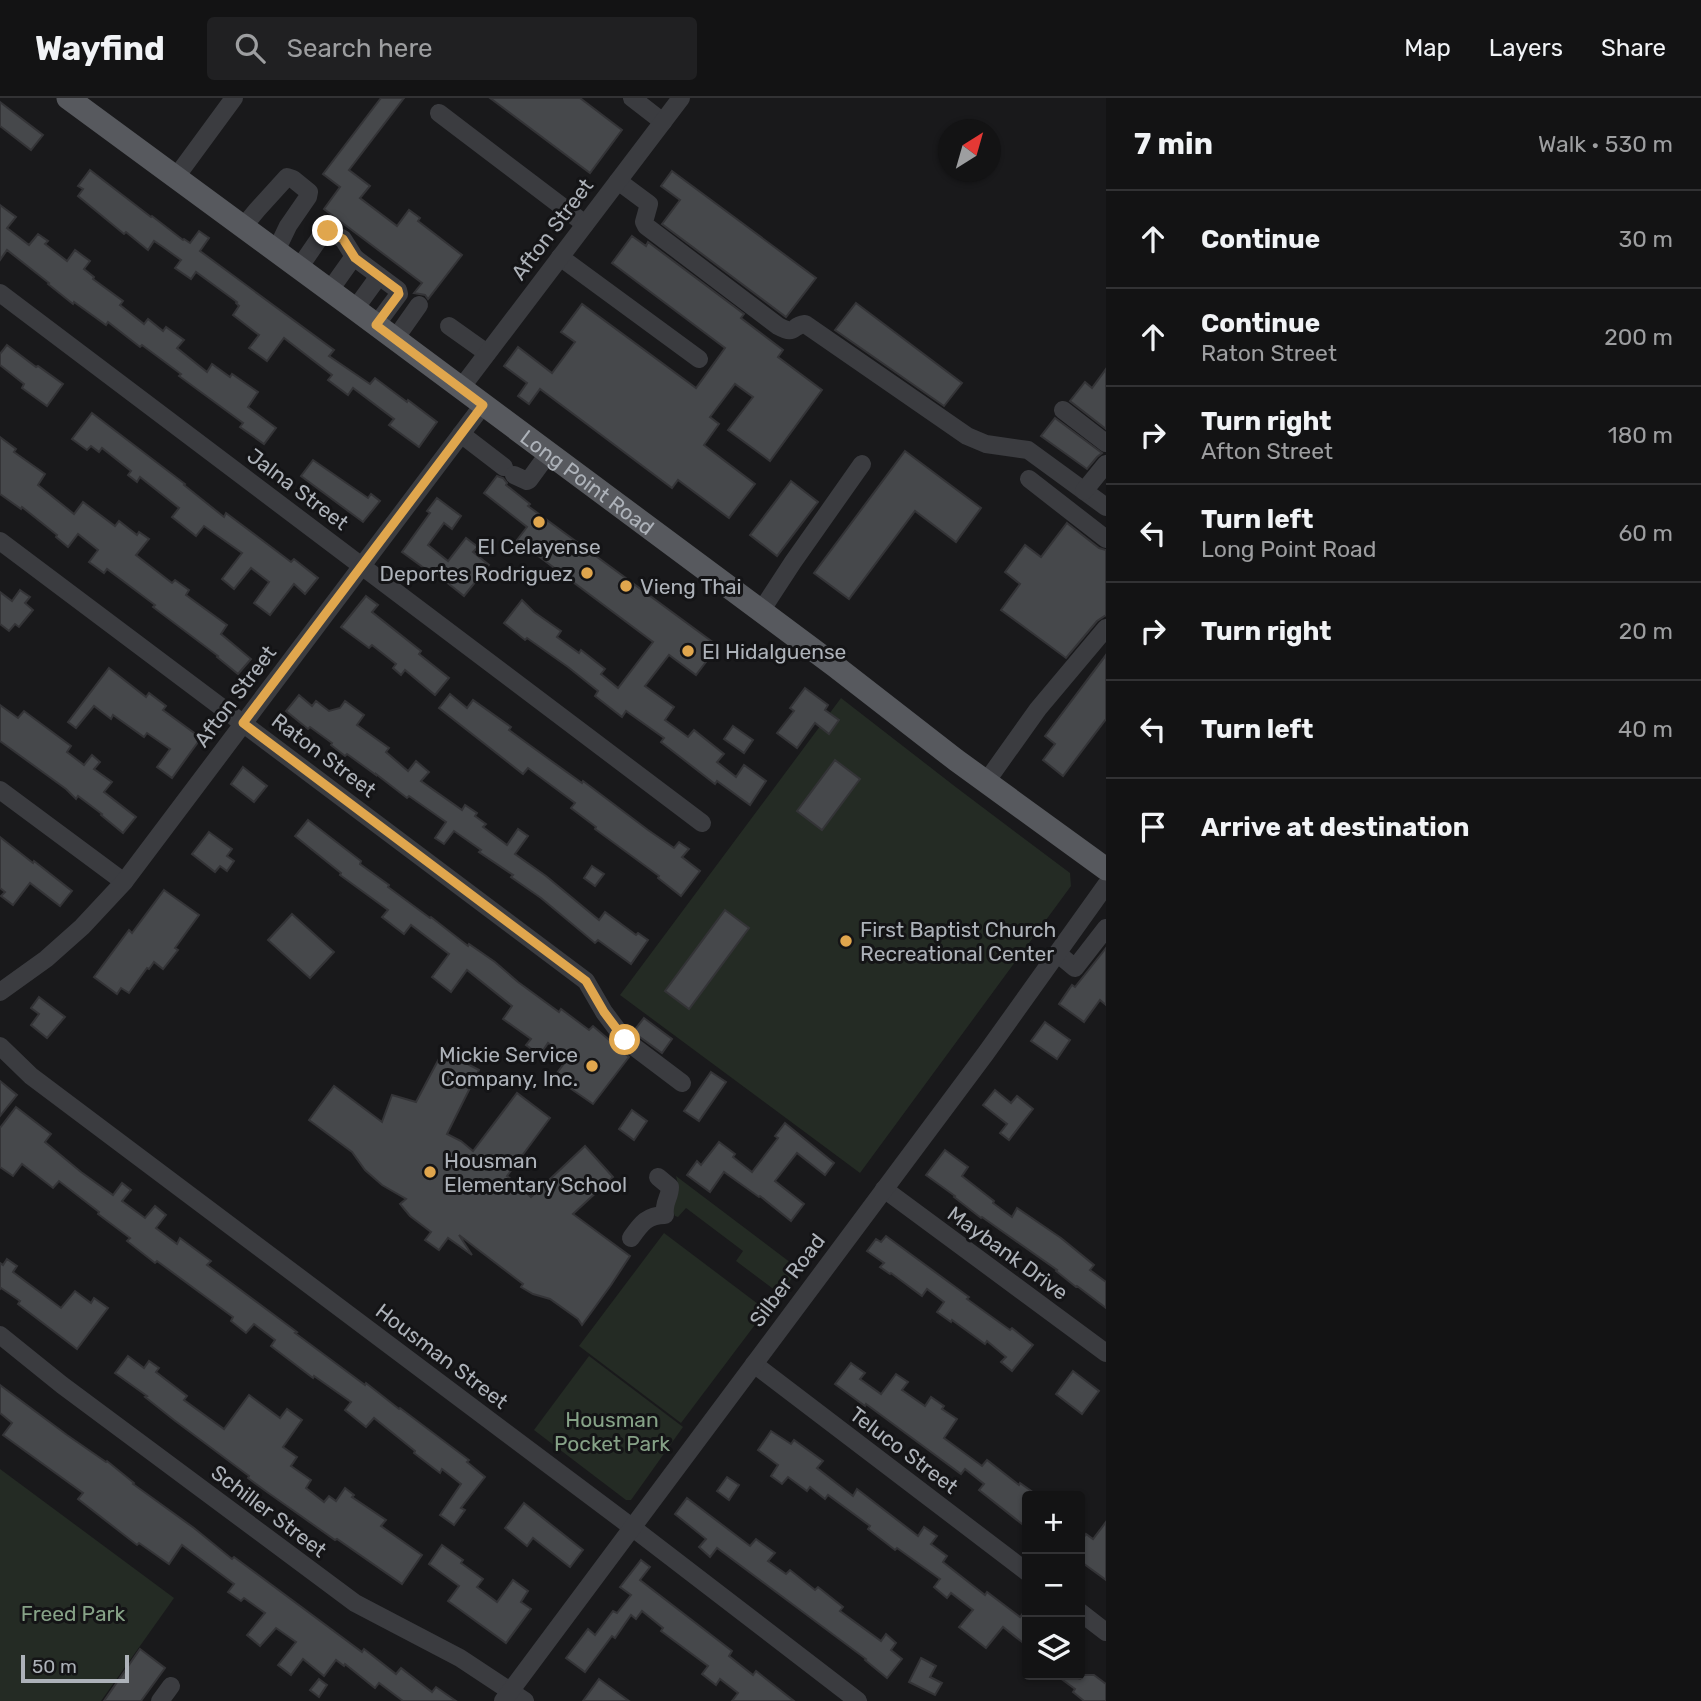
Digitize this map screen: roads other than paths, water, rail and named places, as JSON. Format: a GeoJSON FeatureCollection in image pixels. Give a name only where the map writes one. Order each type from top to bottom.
{"type":"FeatureCollection","features":[{"type":"Feature","properties":{"kind":"main road","name":"Long Point Road"},"geometry":{"type":"LineString","coordinates":[[68,98],[1106,869]]}},
{"type":"Feature","properties":{"kind":"street"},"geometry":{"type":"LineString","coordinates":[[176,177],[234,98]]}},
{"type":"Feature","properties":{"kind":"street"},"geometry":{"type":"LineString","coordinates":[[632,98],[663,122]]}},
{"type":"Feature","properties":{"kind":"street","name":"Afton Street"},"geometry":{"type":"LineString","coordinates":[[461,388],[681,98]]}},
{"type":"Feature","properties":{"kind":"street"},"geometry":{"type":"LineString","coordinates":[[439,113],[585,224]]}},
{"type":"Feature","properties":{"kind":"street"},"geometry":{"type":"LineString","coordinates":[[243,227],[287,177],[293,179],[309,192],[308,197],[288,226],[276,251]]}},
{"type":"Feature","properties":{"kind":"street"},"geometry":{"type":"LineString","coordinates":[[618,181],[649,204],[643,222],[646,226],[778,326],[793,331],[800,324],[805,324],[967,436],[986,444],[1028,450],[1106,507]]}},
{"type":"Feature","properties":{"kind":"street"},"geometry":{"type":"LineString","coordinates":[[299,268],[323,233],[328,231],[343,239],[355,258],[398,290],[399,294],[376,325]]}},
{"type":"Feature","properties":{"kind":"street"},"geometry":{"type":"LineString","coordinates":[[560,257],[699,359]]}},
{"type":"Feature","properties":{"kind":"street"},"geometry":{"type":"LineString","coordinates":[[330,290],[355,258]]}},
{"type":"Feature","properties":{"kind":"street"},"geometry":{"type":"LineString","coordinates":[[355,309],[379,276]]}},
{"type":"Feature","properties":{"kind":"street","name":"Jalna Street"},"geometry":{"type":"LineString","coordinates":[[0,293],[702,823]]}},
{"type":"Feature","properties":{"kind":"street"},"geometry":{"type":"LineString","coordinates":[[395,339],[419,305]]}},
{"type":"Feature","properties":{"kind":"street"},"geometry":{"type":"LineString","coordinates":[[449,326],[487,353]]}},
{"type":"Feature","properties":{"kind":"street","name":"Afton Street"},"geometry":{"type":"LineString","coordinates":[[0,992],[46,959],[124,883],[483,405]]}},
{"type":"Feature","properties":{"kind":"street"},"geometry":{"type":"LineString","coordinates":[[1063,410],[1106,443]]}},
{"type":"Feature","properties":{"kind":"street"},"geometry":{"type":"LineString","coordinates":[[461,435],[527,481],[548,454]]}},
{"type":"Feature","properties":{"kind":"street"},"geometry":{"type":"LineString","coordinates":[[761,611],[862,464]]}},
{"type":"Feature","properties":{"kind":"street"},"geometry":{"type":"LineString","coordinates":[[1084,491],[1106,464]]}},
{"type":"Feature","properties":{"kind":"street"},"geometry":{"type":"LineString","coordinates":[[1029,479],[1106,538]]}},
{"type":"Feature","properties":{"kind":"street","name":"Raton Street"},"geometry":{"type":"LineString","coordinates":[[0,541],[586,981],[625,1040],[682,1083]]}},
{"type":"Feature","properties":{"kind":"street"},"geometry":{"type":"LineString","coordinates":[[986,782],[1038,709],[1106,628]]}},
{"type":"Feature","properties":{"kind":"street"},"geometry":{"type":"LineString","coordinates":[[0,790],[124,883]]}},
{"type":"Feature","properties":{"kind":"street","name":"Silber Road"},"geometry":{"type":"LineString","coordinates":[[513,1697],[633,1528],[986,1053],[1106,885]]}},
{"type":"Feature","properties":{"kind":"street"},"geometry":{"type":"LineString","coordinates":[[1057,953],[1075,968],[1105,930],[1084,916]]}},
{"type":"Feature","properties":{"kind":"street","name":"Housman Street"},"geometry":{"type":"LineString","coordinates":[[0,1046],[31,1076],[633,1528],[858,1701]]}},
{"type":"Feature","properties":{"kind":"street"},"geometry":{"type":"LineString","coordinates":[[631,1238],[649,1217],[665,1215],[664,1207],[670,1187],[658,1177]]}},
{"type":"Feature","properties":{"kind":"street","name":"Maybank Drive"},"geometry":{"type":"LineString","coordinates":[[884,1189],[1106,1353]]}},
{"type":"Feature","properties":{"kind":"street","name":"Schiller Street"},"geometry":{"type":"LineString","coordinates":[[0,1335],[62,1385],[355,1603],[460,1658],[513,1697]]}},
{"type":"Feature","properties":{"kind":"street","name":"Teluco Street"},"geometry":{"type":"LineString","coordinates":[[754,1364],[1022,1568]]}},
{"type":"Feature","properties":{"kind":"street"},"geometry":{"type":"LineString","coordinates":[[1085,1616],[1106,1632]]}},
{"type":"Feature","properties":{"kind":"street"},"geometry":{"type":"LineString","coordinates":[[160,1701],[171,1686]]}},
{"type":"Feature","properties":{"kind":"place","name":"El Celayense"},"geometry":{"type":"Point","coordinates":[539,522]}},
{"type":"Feature","properties":{"kind":"place","name":"Deportes Rodriguez"},"geometry":{"type":"Point","coordinates":[587,573]}},
{"type":"Feature","properties":{"kind":"place","name":"Vieng Thai"},"geometry":{"type":"Point","coordinates":[626,586]}},
{"type":"Feature","properties":{"kind":"place","name":"El Hidalguense"},"geometry":{"type":"Point","coordinates":[688,651]}},
{"type":"Feature","properties":{"kind":"place","name":"First Baptist Church Recreational Center"},"geometry":{"type":"Point","coordinates":[846,941]}},
{"type":"Feature","properties":{"kind":"place","name":"Mickie Service Company, Inc."},"geometry":{"type":"Point","coordinates":[592,1066]}},
{"type":"Feature","properties":{"kind":"place","name":"Housman Elementary School"},"geometry":{"type":"Point","coordinates":[430,1172]}},
{"type":"Feature","properties":{"kind":"park label","name":"Housman Pocket Park"},"geometry":{"type":"Point","coordinates":[612,1431]}},
{"type":"Feature","properties":{"kind":"park label","name":"Freed Park"},"geometry":{"type":"Point","coordinates":[73,1613]}}]}
